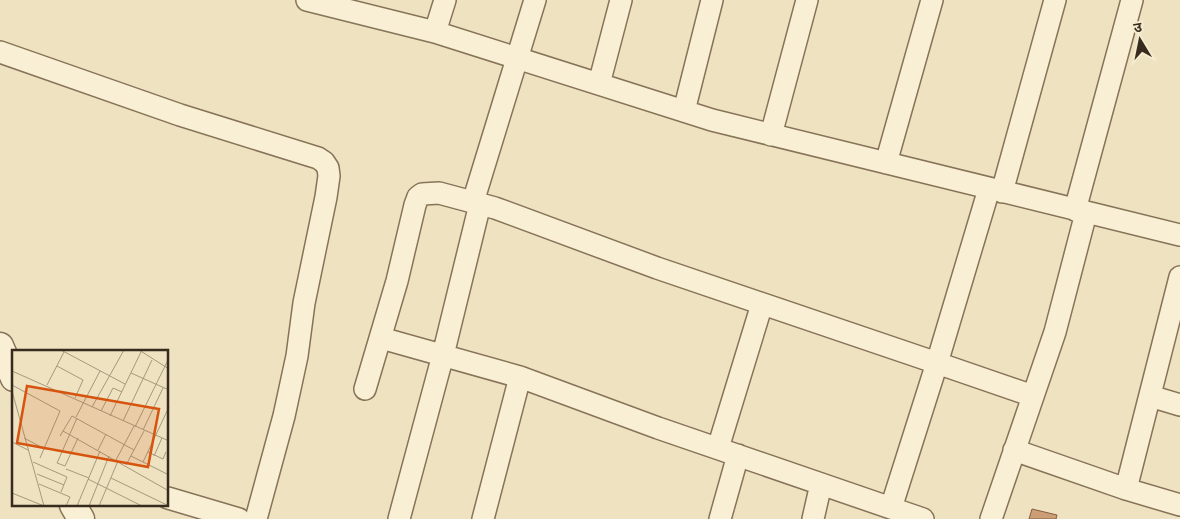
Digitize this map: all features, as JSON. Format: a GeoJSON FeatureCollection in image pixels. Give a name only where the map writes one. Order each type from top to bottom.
{"type":"FeatureCollection","features":[{"type":"Feature","properties":{"kind":"street"},"geometry":{"type":"LineString","coordinates":[[307,0],[436,32],[712,120],[1180,235]]}},
{"type":"Feature","properties":{"kind":"street"},"geometry":{"type":"LineString","coordinates":[[436,32],[446,0]]}},
{"type":"Feature","properties":{"kind":"street"},"geometry":{"type":"LineString","coordinates":[[400,519],[443,355],[476,203],[535,0]]}},
{"type":"Feature","properties":{"kind":"street"},"geometry":{"type":"LineString","coordinates":[[599,84],[621,0]]}},
{"type":"Feature","properties":{"kind":"street"},"geometry":{"type":"LineString","coordinates":[[684,111],[712,0]]}},
{"type":"Feature","properties":{"kind":"street"},"geometry":{"type":"LineString","coordinates":[[771,135],[807,0]]}},
{"type":"Feature","properties":{"kind":"street"},"geometry":{"type":"LineString","coordinates":[[886,163],[932,0]]}},
{"type":"Feature","properties":{"kind":"street"},"geometry":{"type":"LineString","coordinates":[[381,338],[520,377],[906,515],[937,363],[995,190],[1055,0]]}},
{"type":"Feature","properties":{"kind":"street"},"geometry":{"type":"LineString","coordinates":[[991,519],[1055,332],[1080,211],[1132,0]]}},
{"type":"Feature","properties":{"kind":"street"},"geometry":{"type":"LineString","coordinates":[[0,52],[180,115],[318,158],[328,168],[329,176],[326,197],[304,303],[284,416],[256,519]]}},
{"type":"Feature","properties":{"kind":"street"},"geometry":{"type":"LineString","coordinates":[[365,389],[397,281],[418,197],[422,194],[439,193],[495,208],[657,268],[1032,396]]}},
{"type":"Feature","properties":{"kind":"street"},"geometry":{"type":"LineString","coordinates":[[1126,489],[1180,277]]}},
{"type":"Feature","properties":{"kind":"street"},"geometry":{"type":"LineString","coordinates":[[718,448],[762,304]]}},
{"type":"Feature","properties":{"kind":"street"},"geometry":{"type":"LineString","coordinates":[[0,346],[12,373]]}},
{"type":"Feature","properties":{"kind":"street"},"geometry":{"type":"LineString","coordinates":[[483,519],[520,377]]}},
{"type":"Feature","properties":{"kind":"street"},"geometry":{"type":"LineString","coordinates":[[1150,396],[1180,405]]}},
{"type":"Feature","properties":{"kind":"street"},"geometry":{"type":"LineString","coordinates":[[1014,450],[1126,489],[1180,505]]}},
{"type":"Feature","properties":{"kind":"street"},"geometry":{"type":"LineString","coordinates":[[720,519],[738,455]]}},
{"type":"Feature","properties":{"kind":"street"},"geometry":{"type":"LineString","coordinates":[[813,519],[821,484]]}},
{"type":"Feature","properties":{"kind":"street"},"geometry":{"type":"LineString","coordinates":[[169,498],[239,519]]}},
{"type":"Feature","properties":{"kind":"street"},"geometry":{"type":"LineString","coordinates":[[74,506],[81,519]]}},
{"type":"Feature","properties":{"kind":"building"},"geometry":{"type":"Polygon","coordinates":[[[1032,509],[1057,515],[1056,519],[1029,519],[1032,509]]]}}]}
